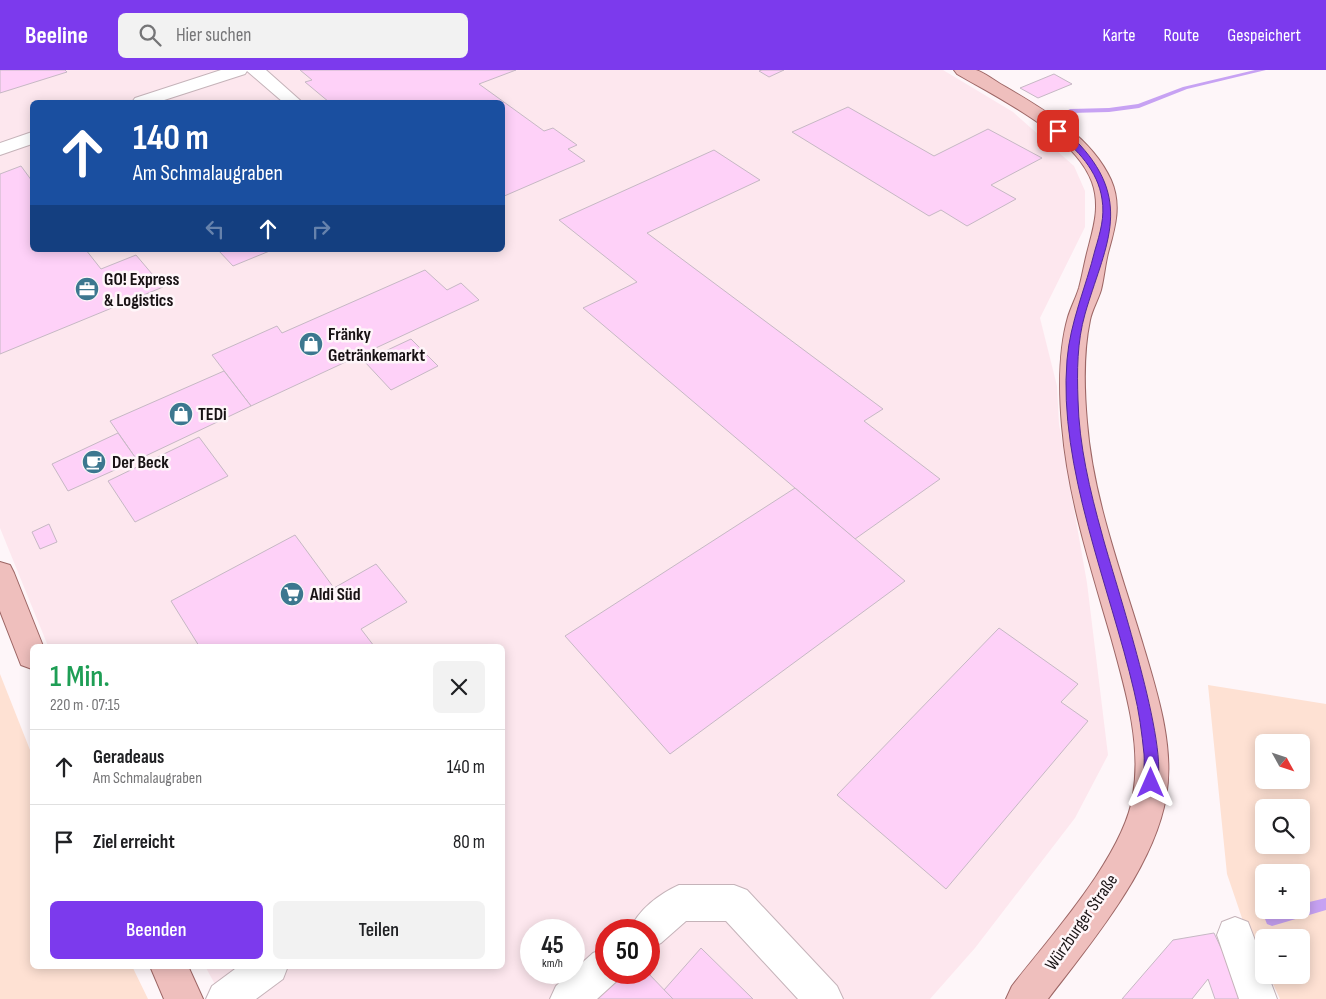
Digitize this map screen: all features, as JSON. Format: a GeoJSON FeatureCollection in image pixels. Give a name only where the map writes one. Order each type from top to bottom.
{"type":"FeatureCollection","features":[{"type":"Feature","properties":{"kind":"main road","name":"Würzburger Straße"},"geometry":{"type":"LineString","coordinates":[[963,70],[1015,101],[1071,140],[1088,159],[1100,178],[1106,198],[1108,220],[1090,288],[1080,315],[1072,360],[1073,406],[1078,453],[1096,532],[1141,692],[1151,755],[1151,783],[1145,817],[1105,895],[1025,999]]}},
{"type":"Feature","properties":{"kind":"main road"},"geometry":{"type":"LineString","coordinates":[[0,573],[30,651]]}},
{"type":"Feature","properties":{"kind":"main road"},"geometry":{"type":"LineString","coordinates":[[169,969],[184,999]]}},
{"type":"Feature","properties":{"kind":"street"},"geometry":{"type":"LineString","coordinates":[[146,100],[239,70]]}},
{"type":"Feature","properties":{"kind":"street"},"geometry":{"type":"LineString","coordinates":[[255,70],[291,100]]}},
{"type":"Feature","properties":{"kind":"street"},"geometry":{"type":"LineString","coordinates":[[0,149],[30,139]]}},
{"type":"Feature","properties":{"kind":"street"},"geometry":{"type":"LineString","coordinates":[[660,920],[680,903],[734,903],[824,999]]}},
{"type":"Feature","properties":{"kind":"street"},"geometry":{"type":"LineString","coordinates":[[1236,935],[1258,999]]}},
{"type":"Feature","properties":{"kind":"street"},"geometry":{"type":"LineString","coordinates":[[225,999],[266,969]]}},
{"type":"Feature","properties":{"kind":"street"},"geometry":{"type":"LineString","coordinates":[[569,999],[595,976]]}},
{"type":"Feature","properties":{"kind":"shaded area"},"geometry":{"type":"Polygon","coordinates":[[[0,70],[943,70],[1013,112],[1074,166],[1085,191],[1085,227],[1040,318],[1057,386],[1059,424],[1087,583],[1108,755],[1075,818],[975,948],[930,999],[223,999],[207,969],[505,969],[505,644],[47,644],[0,528],[0,70]]]}},
{"type":"Feature","properties":{"kind":"shaded area"},"geometry":{"type":"Polygon","coordinates":[[[0,674],[30,750],[30,969],[133,969],[148,999],[0,999],[0,674]]]}},
{"type":"Feature","properties":{"kind":"shaded area"},"geometry":{"type":"Polygon","coordinates":[[[1208,685],[1326,704],[1326,999],[1280,999],[1273,984],[1310,984],[1310,929],[1255,929],[1255,946],[1243,921],[1227,874],[1208,685]]]}},
{"type":"Feature","properties":{"kind":"building"},"geometry":{"type":"Polygon","coordinates":[[[0,70],[65,70],[67,72],[0,93],[0,70]]]}},
{"type":"Feature","properties":{"kind":"building"},"geometry":{"type":"Polygon","coordinates":[[[300,70],[516,70],[479,84],[501,100],[327,100],[305,82],[312,80],[300,70]]]}},
{"type":"Feature","properties":{"kind":"building"},"geometry":{"type":"Polygon","coordinates":[[[784,70],[769,77],[759,71],[784,70]]]}},
{"type":"Feature","properties":{"kind":"building"},"geometry":{"type":"Polygon","coordinates":[[[1054,74],[1072,84],[1038,98],[1020,88],[1054,74]]]}},
{"type":"Feature","properties":{"kind":"building"},"geometry":{"type":"Polygon","coordinates":[[[505,103],[544,131],[553,128],[577,145],[568,149],[585,161],[505,196],[505,103]]]}},
{"type":"Feature","properties":{"kind":"building"},"geometry":{"type":"Polygon","coordinates":[[[848,107],[934,156],[988,129],[1042,158],[991,185],[1016,199],[967,226],[941,210],[929,216],[792,132],[848,107]]]}},
{"type":"Feature","properties":{"kind":"building"},"geometry":{"type":"Polygon","coordinates":[[[714,150],[760,180],[647,233],[883,409],[864,421],[940,479],[855,539],[583,308],[637,282],[559,220],[714,150]]]}},
{"type":"Feature","properties":{"kind":"building"},"geometry":{"type":"Polygon","coordinates":[[[21,166],[30,178],[30,252],[88,252],[101,269],[136,255],[163,287],[0,354],[0,174],[21,166]]]}},
{"type":"Feature","properties":{"kind":"building"},"geometry":{"type":"Polygon","coordinates":[[[220,252],[267,252],[233,266],[220,252]]]}},
{"type":"Feature","properties":{"kind":"building","name":"Fränky Getränkemarkt"},"geometry":{"type":"Polygon","coordinates":[[[425,270],[447,290],[461,283],[479,300],[251,406],[212,355],[277,326],[282,333],[425,270]]]}},
{"type":"Feature","properties":{"kind":"building"},"geometry":{"type":"Polygon","coordinates":[[[411,339],[438,366],[391,390],[364,361],[411,339]]]}},
{"type":"Feature","properties":{"kind":"building","name":"TEDi"},"geometry":{"type":"Polygon","coordinates":[[[224,371],[251,406],[137,460],[110,421],[224,371]]]}},
{"type":"Feature","properties":{"kind":"building","name":"Der Beck"},"geometry":{"type":"Polygon","coordinates":[[[118,433],[137,460],[68,491],[52,464],[118,433]]]}},
{"type":"Feature","properties":{"kind":"building"},"geometry":{"type":"Polygon","coordinates":[[[199,437],[228,476],[135,522],[108,481],[199,437]]]}},
{"type":"Feature","properties":{"kind":"building"},"geometry":{"type":"Polygon","coordinates":[[[795,488],[905,581],[670,754],[565,636],[795,488]]]}},
{"type":"Feature","properties":{"kind":"building"},"geometry":{"type":"Polygon","coordinates":[[[49,524],[57,542],[40,549],[32,532],[49,524]]]}},
{"type":"Feature","properties":{"kind":"building","name":"Aldi Süd"},"geometry":{"type":"Polygon","coordinates":[[[295,535],[334,588],[376,564],[407,602],[361,629],[372,644],[198,644],[171,601],[295,535]]]}},
{"type":"Feature","properties":{"kind":"building"},"geometry":{"type":"Polygon","coordinates":[[[999,628],[1078,684],[1061,702],[1088,721],[946,889],[837,795],[999,628]]]}},
{"type":"Feature","properties":{"kind":"building"},"geometry":{"type":"Polygon","coordinates":[[[1214,933],[1230,967],[1241,999],[1215,999],[1208,979],[1192,999],[1122,999],[1173,940],[1214,933]]]}},
{"type":"Feature","properties":{"kind":"building"},"geometry":{"type":"Polygon","coordinates":[[[701,948],[753,999],[673,999],[664,990],[701,948]]]}},
{"type":"Feature","properties":{"kind":"building"},"geometry":{"type":"Polygon","coordinates":[[[599,984],[659,984],[673,999],[585,999],[599,984]]]}},
{"type":"Feature","properties":{"kind":"waterway"},"geometry":{"type":"LineString","coordinates":[[1070,111],[1109,110],[1139,106],[1185,88],[1263,70]]}},
{"type":"Feature","properties":{"kind":"waterway"},"geometry":{"type":"LineString","coordinates":[[1310,908],[1326,904]]}},
{"type":"Feature","properties":{"kind":"place","name":"GO! Express & Logistics"},"geometry":{"type":"Point","coordinates":[87,289]}},
{"type":"Feature","properties":{"kind":"place","name":"Fränky Getränkemarkt"},"geometry":{"type":"Point","coordinates":[311,344]}},
{"type":"Feature","properties":{"kind":"place","name":"TEDi"},"geometry":{"type":"Point","coordinates":[181,414]}},
{"type":"Feature","properties":{"kind":"place","name":"Der Beck"},"geometry":{"type":"Point","coordinates":[94,462]}},
{"type":"Feature","properties":{"kind":"place","name":"Aldi Süd"},"geometry":{"type":"Point","coordinates":[292,594]}},
{"type":"Feature","properties":{"kind":"route"},"geometry":{"type":"LineString","coordinates":[[1058,131],[1071,140],[1088,159],[1100,178],[1106,198],[1108,220],[1090,288],[1080,315],[1072,360],[1073,406],[1078,453],[1096,532],[1141,692],[1151,755],[1151,783]]}}]}
